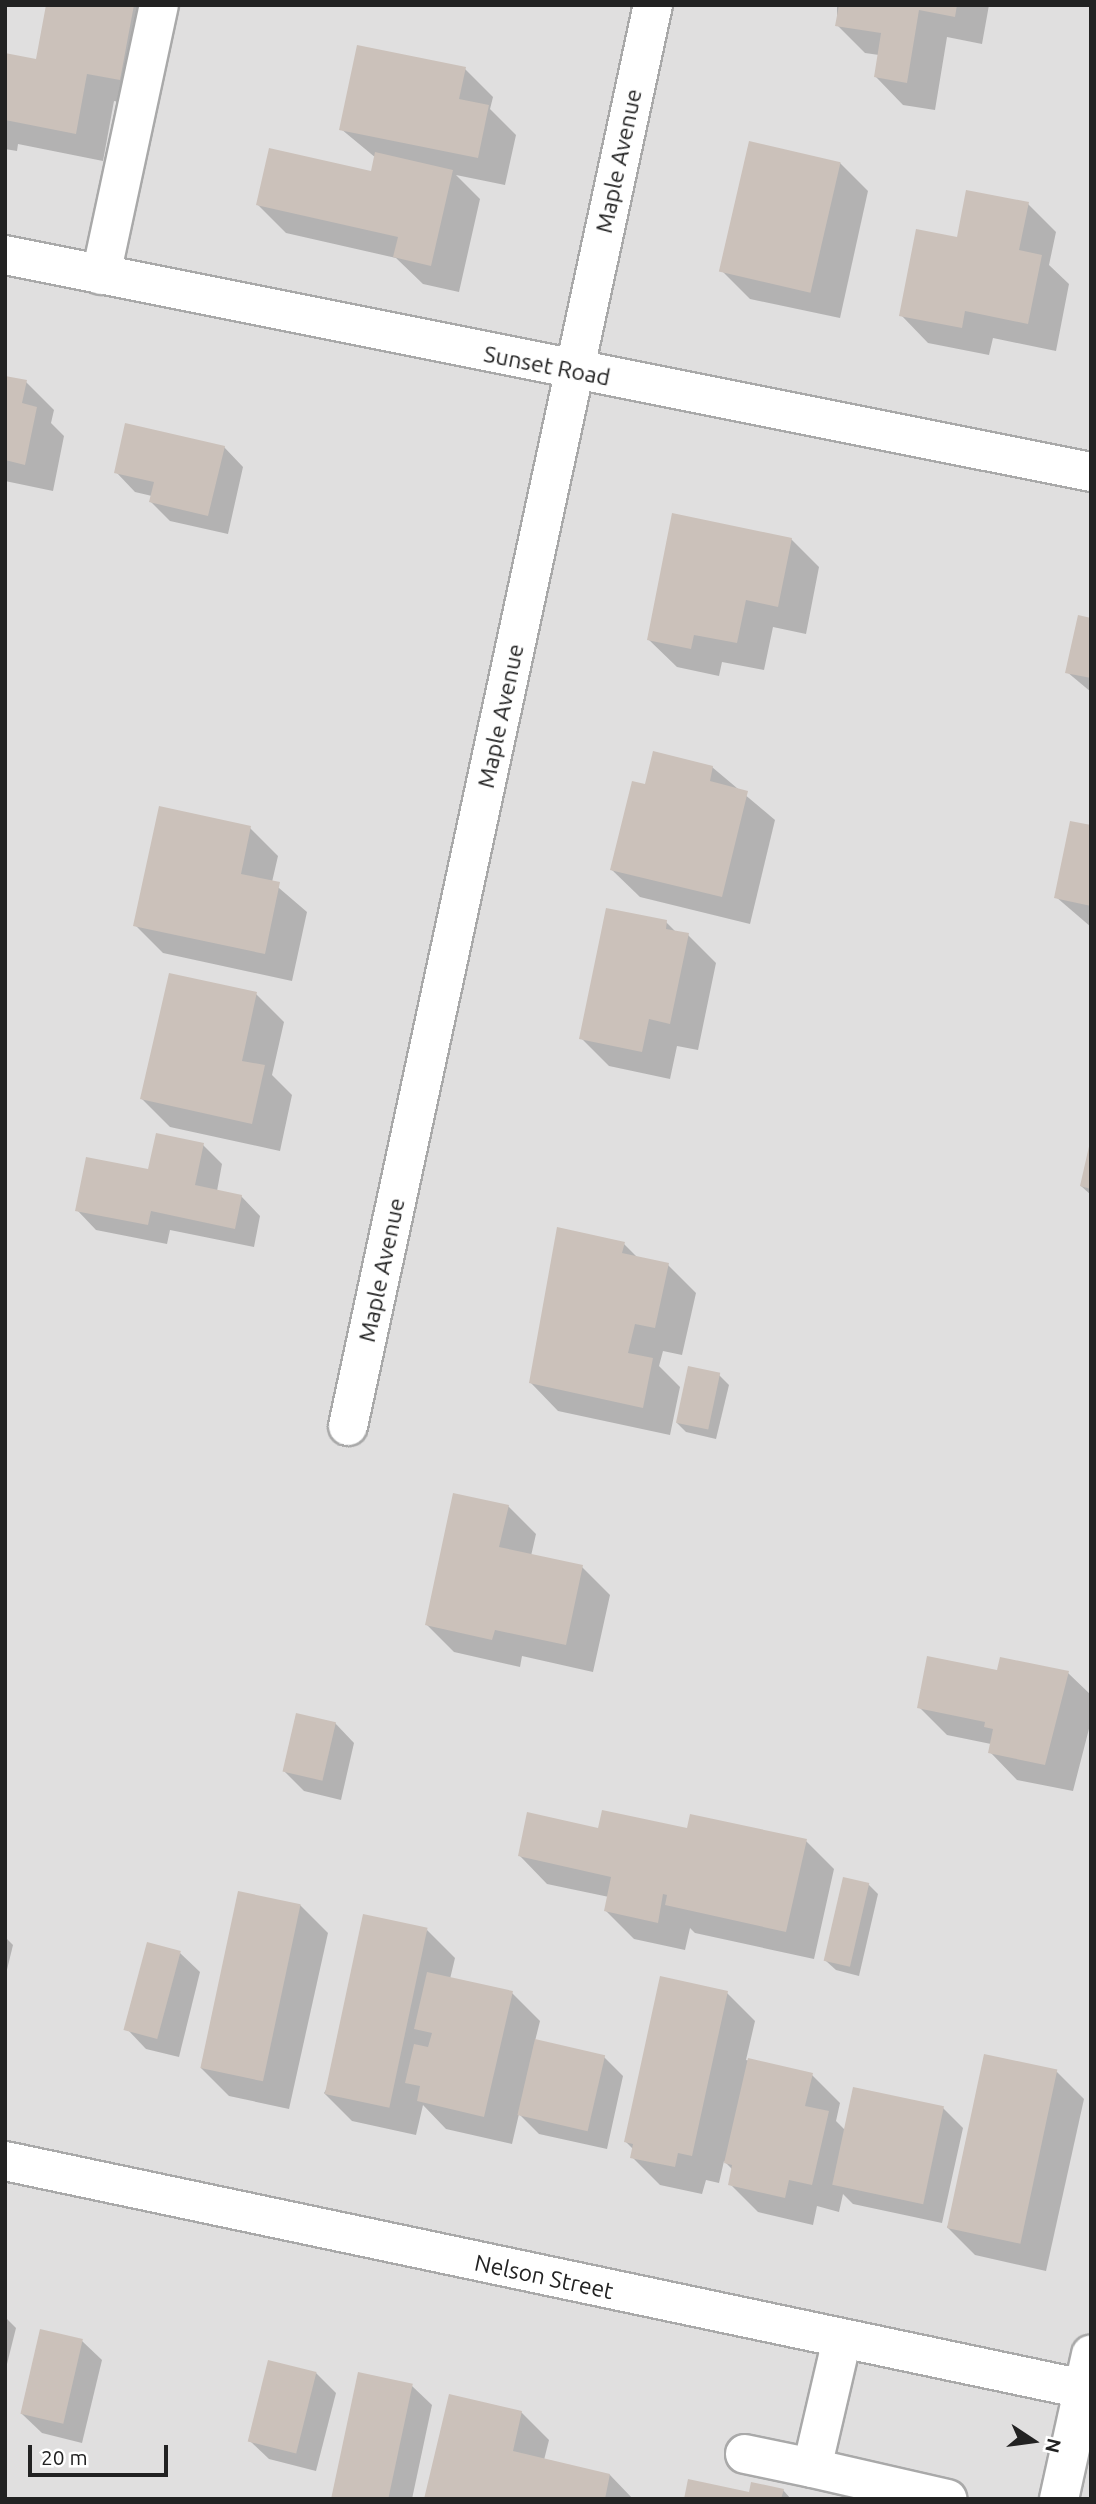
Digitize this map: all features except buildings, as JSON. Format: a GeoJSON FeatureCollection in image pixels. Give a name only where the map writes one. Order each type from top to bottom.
{"type":"FeatureCollection","features":[{"type":"Feature","properties":{"kind":"street"},"geometry":{"type":"LineString","coordinates":[[101,275],[159,5]]}},
{"type":"Feature","properties":{"kind":"street","name":"Maple Avenue"},"geometry":{"type":"LineString","coordinates":[[348,1426],[653,5]]}},
{"type":"Feature","properties":{"kind":"street","name":"Sunset Road"},"geometry":{"type":"LineString","coordinates":[[5,255],[574,372],[1091,472]]}},
{"type":"Feature","properties":{"kind":"street","name":"Nelson Street"},"geometry":{"type":"LineString","coordinates":[[5,2161],[842,2339],[1087,2372]]}},
{"type":"Feature","properties":{"kind":"street"},"geometry":{"type":"LineString","coordinates":[[812,2468],[842,2339]]}},
{"type":"Feature","properties":{"kind":"street"},"geometry":{"type":"LineString","coordinates":[[1059,2499],[1087,2372]]}},
{"type":"Feature","properties":{"kind":"street"},"geometry":{"type":"LineString","coordinates":[[745,2454],[947,2499]]}},
{"type":"Feature","properties":{"kind":"shaded area"},"geometry":{"type":"Polygon","coordinates":[[[5,5],[1091,5],[1091,2499],[5,2499],[5,5]]]}}]}
